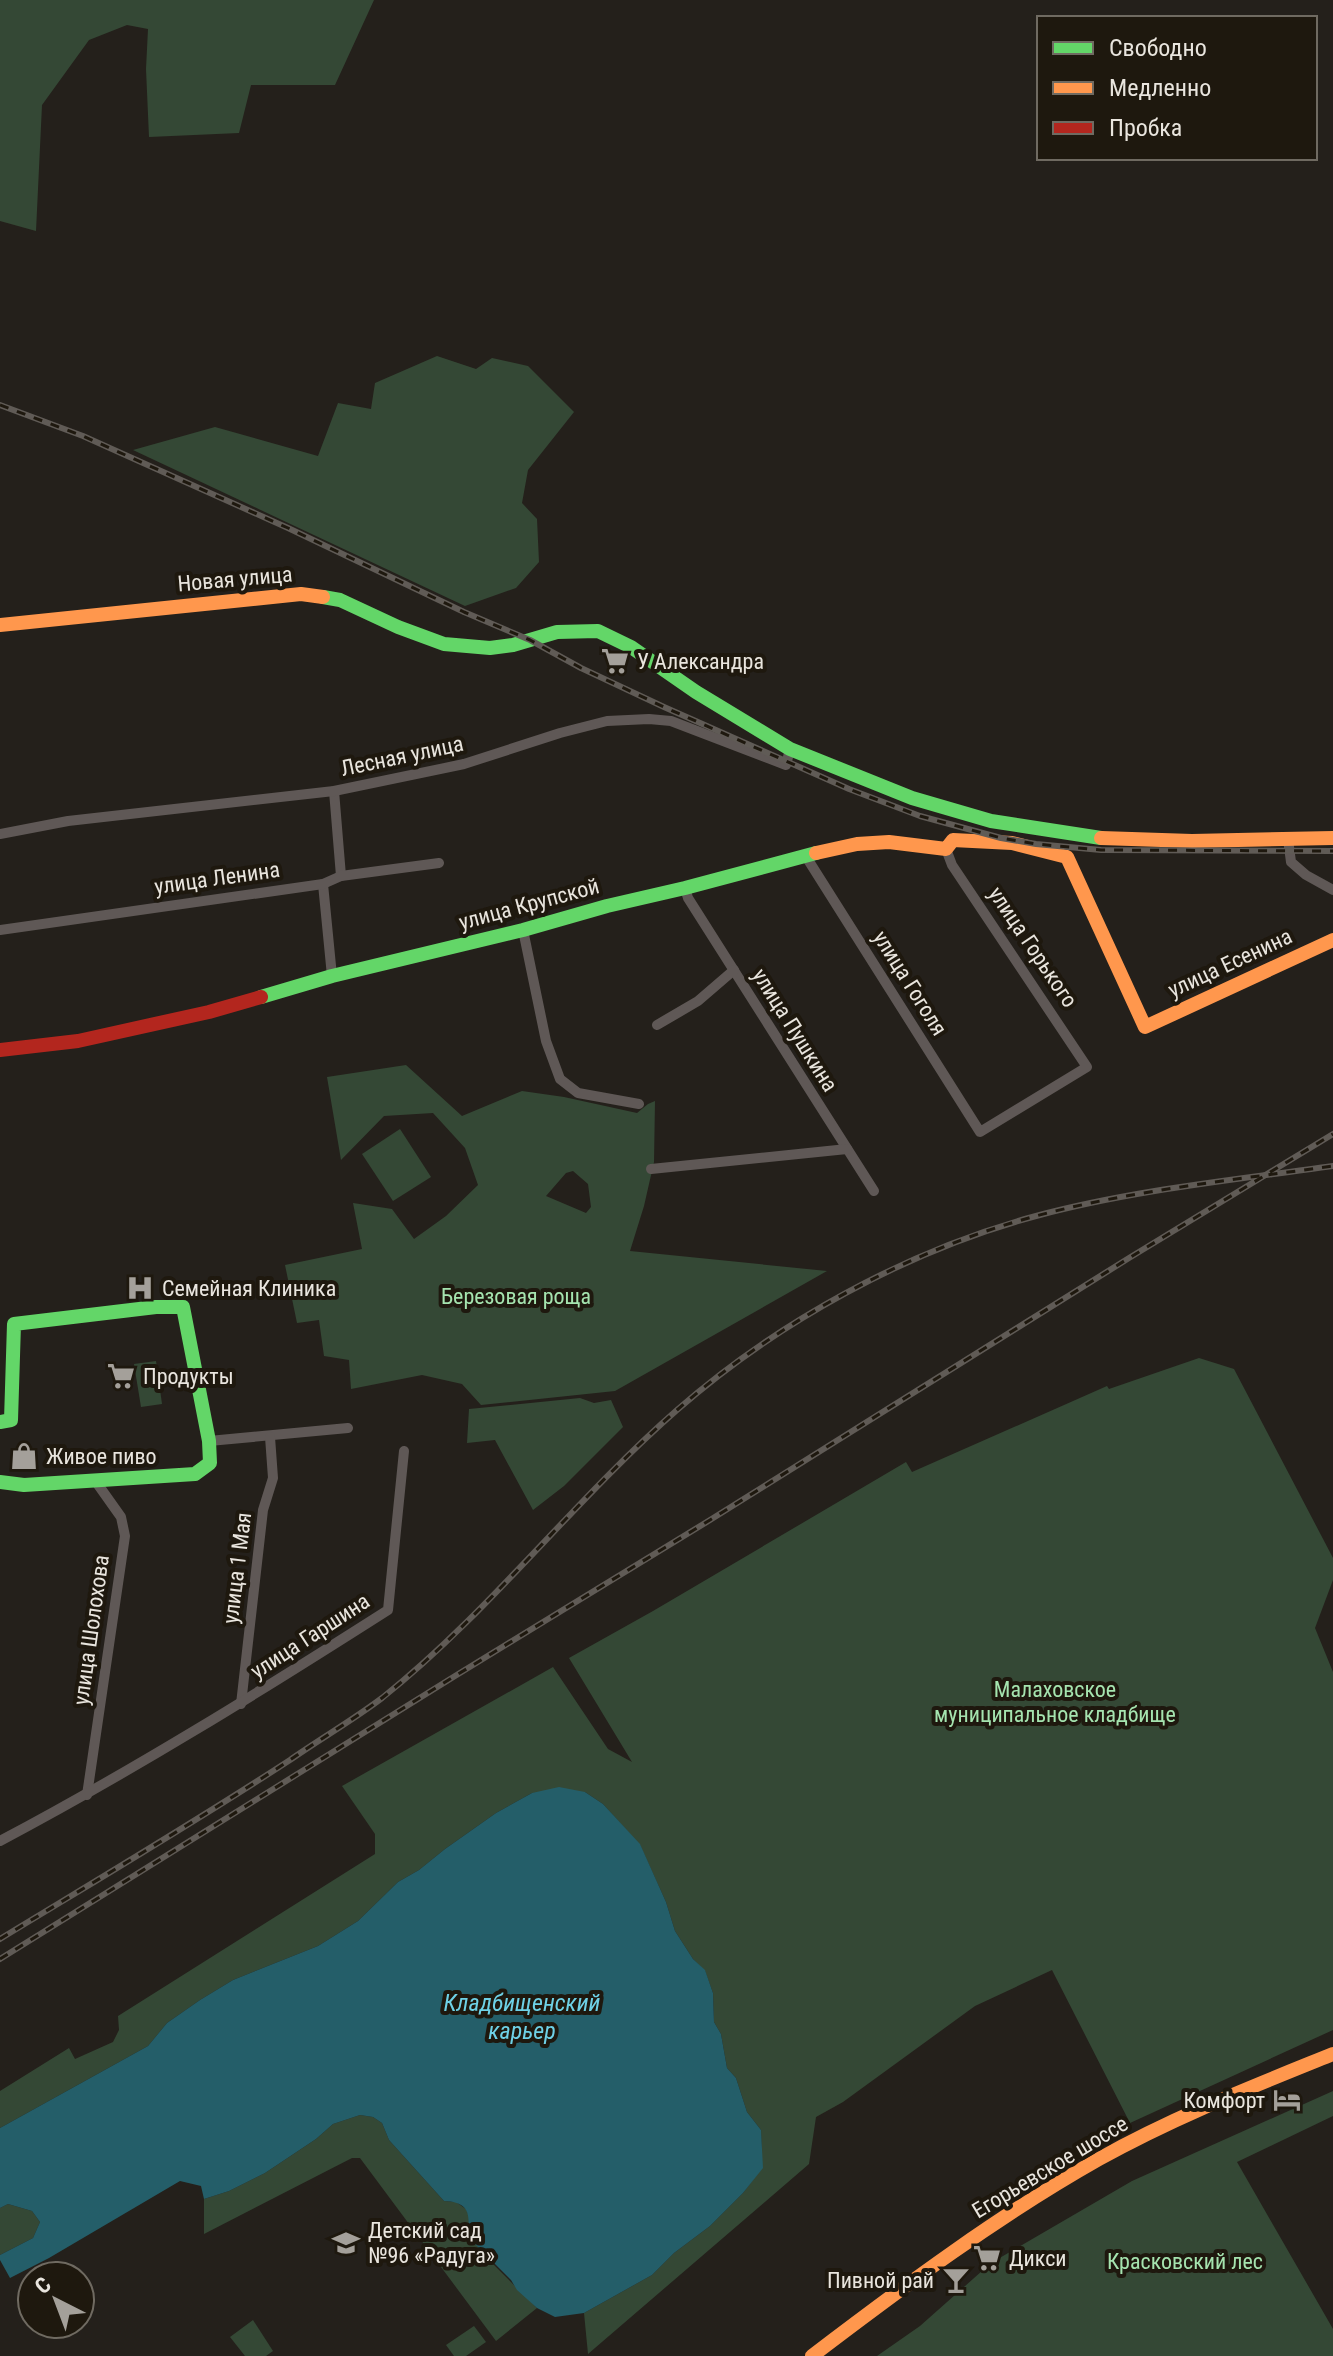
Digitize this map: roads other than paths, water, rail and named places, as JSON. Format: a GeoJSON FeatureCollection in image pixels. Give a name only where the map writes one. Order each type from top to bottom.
{"type":"FeatureCollection","features":[{"type":"Feature","properties":{"kind":"street","name":"Новая улица"},"geometry":{"type":"LineString","coordinates":[[0,625],[301,594],[340,600],[444,644],[490,648],[513,645],[557,632],[598,631],[631,647],[696,692],[790,749],[912,798],[991,821],[1111,840],[1333,838]]}},
{"type":"Feature","properties":{"kind":"street","name":"Лесная улица"},"geometry":{"type":"LineString","coordinates":[[0,834],[68,821],[334,791],[464,764],[607,721],[671,721],[786,765],[790,749]]}},
{"type":"Feature","properties":{"kind":"street"},"geometry":{"type":"LineString","coordinates":[[334,791],[341,876]]}},
{"type":"Feature","properties":{"kind":"street"},"geometry":{"type":"LineString","coordinates":[[1288,839],[1291,862],[1306,875],[1333,890]]}},
{"type":"Feature","properties":{"kind":"street","name":"улица Крупской"},"geometry":{"type":"LineString","coordinates":[[0,1050],[78,1041],[209,1012],[332,976],[523,930],[805,855],[857,844],[889,842],[946,849],[953,840],[1012,843],[1067,857],[1145,1027]]}},
{"type":"Feature","properties":{"kind":"street","name":"улица Горького"},"geometry":{"type":"LineString","coordinates":[[946,849],[952,865],[1087,1067],[980,1132]]}},
{"type":"Feature","properties":{"kind":"street","name":"улица Гоголя"},"geometry":{"type":"LineString","coordinates":[[805,855],[980,1132]]}},
{"type":"Feature","properties":{"kind":"street","name":"улица Ленина"},"geometry":{"type":"LineString","coordinates":[[0,930],[323,884],[341,876],[439,863]]}},
{"type":"Feature","properties":{"kind":"street"},"geometry":{"type":"LineString","coordinates":[[323,884],[332,976]]}},
{"type":"Feature","properties":{"kind":"street","name":"улица Пушкина"},"geometry":{"type":"LineString","coordinates":[[685,888],[688,898],[874,1191]]}},
{"type":"Feature","properties":{"kind":"street"},"geometry":{"type":"LineString","coordinates":[[523,930],[546,1041],[560,1079],[578,1093],[639,1104]]}},
{"type":"Feature","properties":{"kind":"street","name":"улица Есенина"},"geometry":{"type":"LineString","coordinates":[[1145,1027],[1333,940]]}},
{"type":"Feature","properties":{"kind":"street"},"geometry":{"type":"LineString","coordinates":[[657,1025],[698,1001],[734,970]]}},
{"type":"Feature","properties":{"kind":"street"},"geometry":{"type":"LineString","coordinates":[[651,1169],[847,1149]]}},
{"type":"Feature","properties":{"kind":"street"},"geometry":{"type":"LineString","coordinates":[[0,1422],[11,1420],[14,1324],[156,1307],[183,1307],[209,1441],[210,1463],[195,1474],[24,1485],[0,1482]]}},
{"type":"Feature","properties":{"kind":"street"},"geometry":{"type":"LineString","coordinates":[[209,1441],[348,1428]]}},
{"type":"Feature","properties":{"kind":"street","name":"улица 1 Мая"},"geometry":{"type":"LineString","coordinates":[[241,1704],[263,1510],[273,1478],[270,1437]]}},
{"type":"Feature","properties":{"kind":"street","name":"улица Гаршина"},"geometry":{"type":"LineString","coordinates":[[241,1704],[388,1610],[404,1451]]}},
{"type":"Feature","properties":{"kind":"street","name":"улица Шолохова"},"geometry":{"type":"LineString","coordinates":[[87,1795],[125,1536],[121,1517],[94,1479]]}},
{"type":"Feature","properties":{"kind":"street"},"geometry":{"type":"LineString","coordinates":[[0,1841],[87,1795],[241,1704]]}},
{"type":"Feature","properties":{"kind":"street","name":"Егорьевское шоссе"},"geometry":{"type":"LineString","coordinates":[[812,2356],[1013,2211],[1100,2158],[1205,2108],[1333,2054]]}},
{"type":"Feature","properties":{"kind":"water","name":"Кладбищенский карьер"},"geometry":{"type":"Polygon","coordinates":[[[559,1787],[585,1792],[603,1804],[640,1844],[666,1902],[675,1931],[693,1959],[705,1970],[713,1993],[714,2022],[721,2034],[727,2068],[736,2078],[747,2112],[761,2130],[763,2168],[710,2226],[674,2253],[652,2275],[584,2313],[555,2317],[537,2308],[517,2290],[467,2236],[469,2221],[463,2207],[444,2201],[389,2140],[382,2123],[373,2117],[360,2115],[333,2124],[265,2173],[229,2191],[204,2199],[201,2186],[180,2181],[45,2260],[16,2260],[16,2275],[10,2278],[0,2255],[33,2238],[40,2222],[32,2211],[8,2204],[0,2208],[0,2128],[148,2046],[167,2023],[233,1980],[318,1946],[358,1921],[398,1882],[496,1813],[532,1793],[559,1787]]]}},
{"type":"Feature","properties":{"kind":"railway"},"geometry":{"type":"LineString","coordinates":[[0,405],[83,436],[530,640],[664,707],[849,789],[920,816],[1001,838],[1101,850],[1333,851]]}},
{"type":"Feature","properties":{"kind":"railway"},"geometry":{"type":"LineString","coordinates":[[0,1959],[1333,1134]]}},
{"type":"Feature","properties":{"kind":"railway"},"geometry":{"type":"LineString","coordinates":[[0,1939],[218,1806],[382,1698],[459,1630],[602,1481],[677,1410],[716,1378],[800,1319],[892,1269],[940,1248],[1036,1216],[1146,1192],[1333,1166]]}},
{"type":"Feature","properties":{"kind":"place","name":"У Александра"},"geometry":{"type":"Point","coordinates":[615,661]}},
{"type":"Feature","properties":{"kind":"place","name":"Семейная Клиника"},"geometry":{"type":"Point","coordinates":[140,1288]}},
{"type":"Feature","properties":{"kind":"place","name":"Продукты"},"geometry":{"type":"Point","coordinates":[121,1376]}},
{"type":"Feature","properties":{"kind":"place","name":"Живое пиво"},"geometry":{"type":"Point","coordinates":[24,1456]}},
{"type":"Feature","properties":{"kind":"place","name":"Комфорт"},"geometry":{"type":"Point","coordinates":[1287,2100]}},
{"type":"Feature","properties":{"kind":"place","name":"Детский сад №96 «Радуга»"},"geometry":{"type":"Point","coordinates":[346,2243]}},
{"type":"Feature","properties":{"kind":"place","name":"Дикси"},"geometry":{"type":"Point","coordinates":[987,2258]}},
{"type":"Feature","properties":{"kind":"place","name":"Пивной рай"},"geometry":{"type":"Point","coordinates":[956,2280]}},
{"type":"Feature","properties":{"kind":"park label","name":"Березовая роща"},"geometry":{"type":"Point","coordinates":[516,1296]}},
{"type":"Feature","properties":{"kind":"park label","name":"Малаховское муниципальное кладбище"},"geometry":{"type":"Point","coordinates":[1055,1702]}},
{"type":"Feature","properties":{"kind":"park label","name":"Красковский лес"},"geometry":{"type":"Point","coordinates":[1185,2261]}}]}
